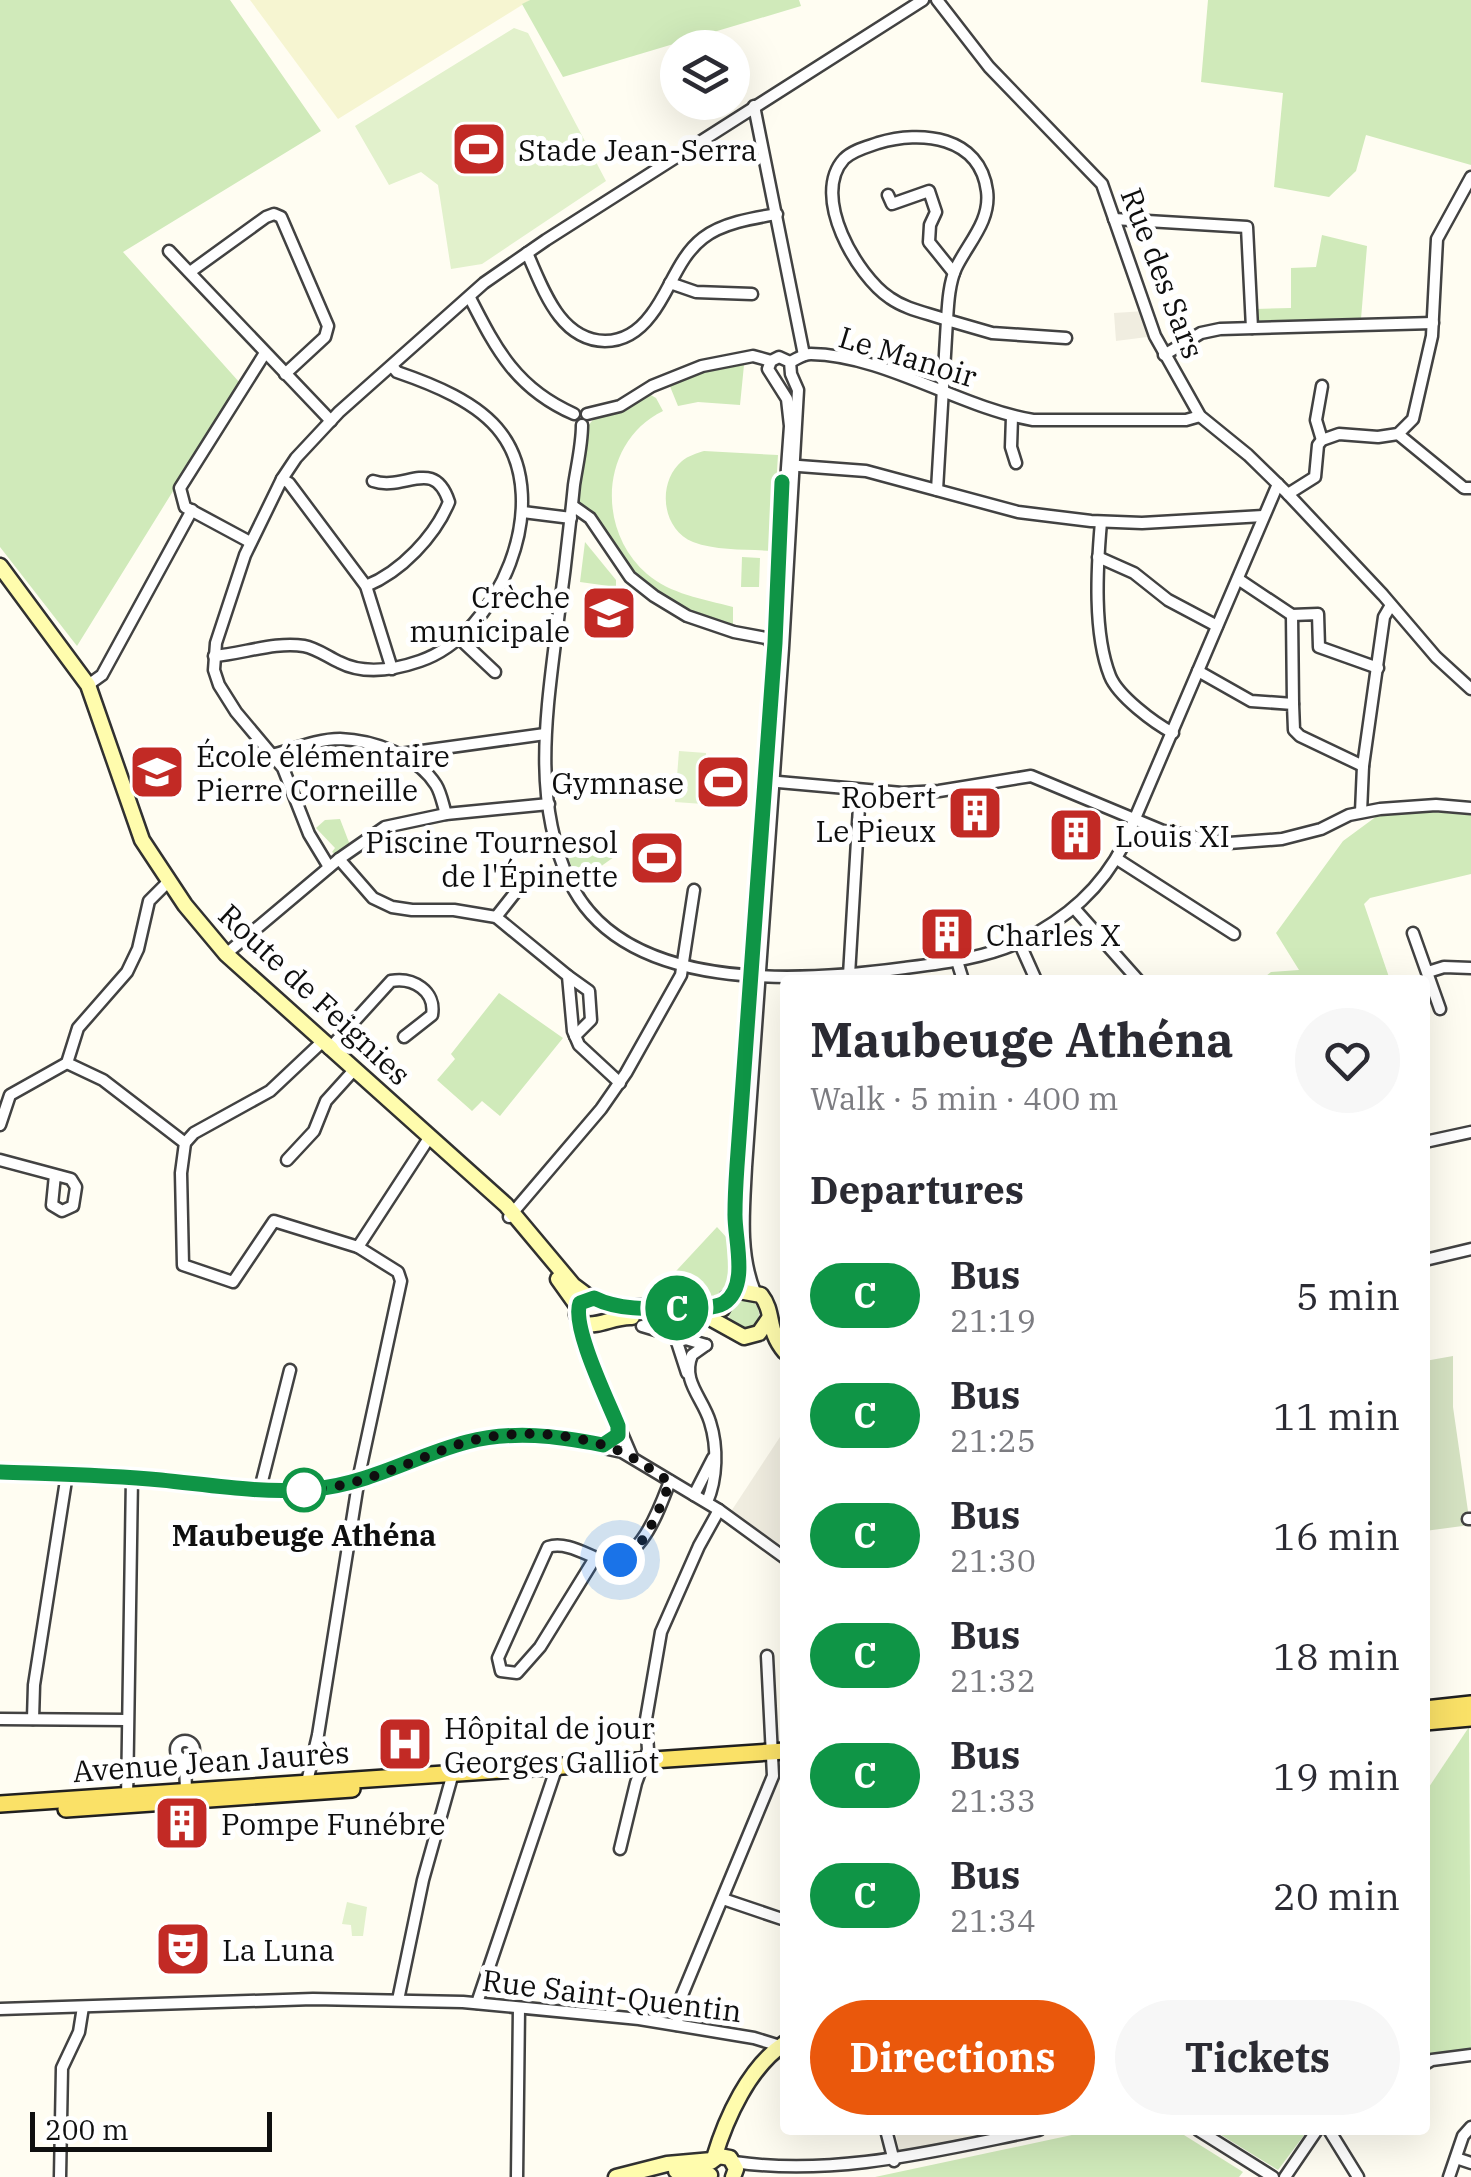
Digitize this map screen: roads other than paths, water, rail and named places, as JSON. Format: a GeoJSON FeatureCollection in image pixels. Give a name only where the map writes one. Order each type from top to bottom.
{"type":"FeatureCollection","features":[{"type":"Feature","properties":{"kind":"main road"},"geometry":{"type":"LineString","coordinates":[[1430,1708],[1471,1704]]}},
{"type":"Feature","properties":{"kind":"main road"},"geometry":{"type":"LineString","coordinates":[[1430,1722],[1471,1718]]}},
{"type":"Feature","properties":{"kind":"main road","name":"Avenue Jean Jaurès"},"geometry":{"type":"LineString","coordinates":[[0,1804],[778,1757]]}},
{"type":"Feature","properties":{"kind":"main road","name":"Avenue Jean Jaurès"},"geometry":{"type":"LineString","coordinates":[[0,1813],[186,1791],[308,1782],[554,1775],[644,1766]]}},
{"type":"Feature","properties":{"kind":"street"},"geometry":{"type":"LineString","coordinates":[[329,867],[309,834],[283,768],[216,677],[218,632],[250,542],[282,479],[330,421],[484,283],[923,0]]}},
{"type":"Feature","properties":{"kind":"street","name":"Rue des Sars"},"geometry":{"type":"LineString","coordinates":[[937,0],[989,68],[1102,184],[1164,354],[1200,416],[1288,494],[1471,689]]}},
{"type":"Feature","properties":{"kind":"street"},"geometry":{"type":"LineString","coordinates":[[754,106],[804,355]]}},
{"type":"Feature","properties":{"kind":"street"},"geometry":{"type":"LineString","coordinates":[[937,490],[947,320],[954,273],[980,228],[987,205],[987,186],[966,152],[940,138],[913,136],[866,147],[843,160],[834,182],[840,228],[852,257],[894,302],[947,320],[992,333],[1066,338]]}},
{"type":"Feature","properties":{"kind":"street"},"geometry":{"type":"LineString","coordinates":[[1288,494],[1315,477],[1318,445],[1322,440],[1339,434],[1398,434],[1406,429],[1417,410],[1433,324],[1437,239],[1471,177]]}},
{"type":"Feature","properties":{"kind":"street"},"geometry":{"type":"LineString","coordinates":[[892,204],[927,186],[936,212],[929,242],[954,273]]}},
{"type":"Feature","properties":{"kind":"street"},"geometry":{"type":"LineString","coordinates":[[527,253],[566,326],[598,341],[614,340],[640,328],[699,241],[713,231],[777,214]]}},
{"type":"Feature","properties":{"kind":"street"},"geometry":{"type":"LineString","coordinates":[[190,272],[266,216],[281,217],[328,326],[325,336],[285,374]]}},
{"type":"Feature","properties":{"kind":"street"},"geometry":{"type":"LineString","coordinates":[[1114,219],[1248,228],[1252,328]]}},
{"type":"Feature","properties":{"kind":"street"},"geometry":{"type":"LineString","coordinates":[[169,251],[330,421]]}},
{"type":"Feature","properties":{"kind":"street"},"geometry":{"type":"LineString","coordinates":[[670,283],[696,292],[752,294]]}},
{"type":"Feature","properties":{"kind":"street"},"geometry":{"type":"LineString","coordinates":[[470,298],[493,342],[521,381],[557,406],[574,414],[581,410],[584,419],[544,734],[544,777],[564,868],[592,914],[617,937],[638,949],[684,965],[780,977]]}},
{"type":"Feature","properties":{"kind":"street"},"geometry":{"type":"LineString","coordinates":[[1164,354],[1201,334],[1220,329],[1433,324]]}},
{"type":"Feature","properties":{"kind":"street"},"geometry":{"type":"LineString","coordinates":[[250,542],[192,510],[180,498],[180,488],[265,353]]}},
{"type":"Feature","properties":{"kind":"street","name":"Le Manoir"},"geometry":{"type":"LineString","coordinates":[[790,368],[804,355],[833,357],[943,390],[1012,416],[1050,421],[1186,420],[1200,416]]}},
{"type":"Feature","properties":{"kind":"street"},"geometry":{"type":"LineString","coordinates":[[584,419],[702,366],[753,356],[771,360],[779,357],[790,368],[798,390],[769,781],[744,1216],[748,1270],[755,1292]]}},
{"type":"Feature","properties":{"kind":"street"},"geometry":{"type":"LineString","coordinates":[[771,360],[768,369],[784,390],[791,414],[779,650]]}},
{"type":"Feature","properties":{"kind":"street"},"geometry":{"type":"LineString","coordinates":[[214,656],[298,645],[361,670],[392,668],[424,660],[460,640],[484,615],[495,596],[523,512],[517,462],[500,431],[465,402],[397,372],[392,366]]}},
{"type":"Feature","properties":{"kind":"street"},"geometry":{"type":"LineString","coordinates":[[773,378],[781,380],[790,368]]}},
{"type":"Feature","properties":{"kind":"street"},"geometry":{"type":"LineString","coordinates":[[1322,386],[1316,420],[1322,440]]}},
{"type":"Feature","properties":{"kind":"street"},"geometry":{"type":"LineString","coordinates":[[1012,416],[1011,447],[1016,463]]}},
{"type":"Feature","properties":{"kind":"street"},"geometry":{"type":"LineString","coordinates":[[1398,434],[1464,488],[1471,488]]}},
{"type":"Feature","properties":{"kind":"street"},"geometry":{"type":"LineString","coordinates":[[799,466],[866,471],[1018,512],[1102,522],[1262,516]]}},
{"type":"Feature","properties":{"kind":"street"},"geometry":{"type":"LineString","coordinates":[[366,586],[403,562],[443,516],[449,502],[445,490],[426,477],[416,476],[386,486],[373,482]]}},
{"type":"Feature","properties":{"kind":"street"},"geometry":{"type":"LineString","coordinates":[[282,479],[366,586],[392,668]]}},
{"type":"Feature","properties":{"kind":"street"},"geometry":{"type":"LineString","coordinates":[[843,975],[890,975],[1018,942],[1074,908],[1106,876],[1136,819],[1278,484]]}},
{"type":"Feature","properties":{"kind":"street"},"geometry":{"type":"LineString","coordinates":[[88,685],[102,675],[192,510]]}},
{"type":"Feature","properties":{"kind":"street"},"geometry":{"type":"LineString","coordinates":[[523,512],[595,524],[630,577],[654,596],[687,616],[766,638],[779,650]]}},
{"type":"Feature","properties":{"kind":"street"},"geometry":{"type":"LineString","coordinates":[[1102,522],[1096,600],[1112,680],[1156,724],[1173,733]]}},
{"type":"Feature","properties":{"kind":"street"},"geometry":{"type":"LineString","coordinates":[[1098,556],[1134,573],[1168,600],[1216,626]]}},
{"type":"Feature","properties":{"kind":"street","name":"Route de Feignies"},"geometry":{"type":"LineString","coordinates":[[0,566],[88,685],[142,840],[206,933],[478,1182],[511,1215],[591,1313],[588,1351],[623,1443]]}},
{"type":"Feature","properties":{"kind":"street"},"geometry":{"type":"LineString","coordinates":[[1238,579],[1292,615],[1318,614],[1319,647]]}},
{"type":"Feature","properties":{"kind":"street"},"geometry":{"type":"LineString","coordinates":[[1361,812],[1363,766],[1384,617],[1391,605]]}},
{"type":"Feature","properties":{"kind":"street"},"geometry":{"type":"LineString","coordinates":[[1292,615],[1294,730],[1363,766]]}},
{"type":"Feature","properties":{"kind":"street"},"geometry":{"type":"LineString","coordinates":[[460,640],[495,672]]}},
{"type":"Feature","properties":{"kind":"street"},"geometry":{"type":"LineString","coordinates":[[1293,648],[1319,647],[1378,668]]}},
{"type":"Feature","properties":{"kind":"street"},"geometry":{"type":"LineString","coordinates":[[1198,671],[1251,701],[1293,704]]}},
{"type":"Feature","properties":{"kind":"street"},"geometry":{"type":"LineString","coordinates":[[399,754],[544,734]]}},
{"type":"Feature","properties":{"kind":"street"},"geometry":{"type":"LineString","coordinates":[[272,756],[340,739],[399,754],[425,771],[437,787],[446,814]]}},
{"type":"Feature","properties":{"kind":"street"},"geometry":{"type":"LineString","coordinates":[[769,781],[920,793],[1031,776],[1163,831],[1195,839],[1254,842],[1321,828],[1361,812],[1404,806],[1471,808]]}},
{"type":"Feature","properties":{"kind":"street"},"geometry":{"type":"LineString","coordinates":[[849,974],[860,790]]}},
{"type":"Feature","properties":{"kind":"street"},"geometry":{"type":"LineString","coordinates":[[226,954],[339,859],[385,827],[446,814],[549,804]]}},
{"type":"Feature","properties":{"kind":"street"},"geometry":{"type":"LineString","coordinates":[[339,859],[372,898],[392,908],[496,916],[589,991],[591,1020],[576,1036]]}},
{"type":"Feature","properties":{"kind":"street"},"geometry":{"type":"LineString","coordinates":[[1117,859],[1234,934]]}},
{"type":"Feature","properties":{"kind":"street"},"geometry":{"type":"LineString","coordinates":[[0,1125],[10,1095],[67,1063],[78,1028],[127,972],[138,949],[149,901],[168,882]]}},
{"type":"Feature","properties":{"kind":"street"},"geometry":{"type":"LineString","coordinates":[[496,916],[522,884]]}},
{"type":"Feature","properties":{"kind":"street"},"geometry":{"type":"LineString","coordinates":[[511,1215],[620,1083],[684,965],[694,890]]}},
{"type":"Feature","properties":{"kind":"street"},"geometry":{"type":"LineString","coordinates":[[1074,908],[1134,975]]}},
{"type":"Feature","properties":{"kind":"street"},"geometry":{"type":"LineString","coordinates":[[1413,933],[1429,975]]}},
{"type":"Feature","properties":{"kind":"street"},"geometry":{"type":"LineString","coordinates":[[1018,942],[1034,975]]}},
{"type":"Feature","properties":{"kind":"street"},"geometry":{"type":"LineString","coordinates":[[958,960],[962,975]]}},
{"type":"Feature","properties":{"kind":"street"},"geometry":{"type":"LineString","coordinates":[[1428,972],[1444,967],[1471,968]]}},
{"type":"Feature","properties":{"kind":"street"},"geometry":{"type":"LineString","coordinates":[[568,976],[579,1045],[620,1083]]}},
{"type":"Feature","properties":{"kind":"street"},"geometry":{"type":"LineString","coordinates":[[724,1324],[728,1298],[738,1276],[734,1216],[757,976]]}},
{"type":"Feature","properties":{"kind":"street"},"geometry":{"type":"LineString","coordinates":[[1430,978],[1440,1009]]}},
{"type":"Feature","properties":{"kind":"street"},"geometry":{"type":"LineString","coordinates":[[308,1782],[360,1482],[401,1281],[398,1272],[358,1247],[274,1221],[233,1282],[182,1265],[181,1174],[185,1143],[194,1133],[270,1091],[326,1045],[391,981],[403,979],[429,994],[434,1005],[432,1015],[404,1037]]}},
{"type":"Feature","properties":{"kind":"street"},"geometry":{"type":"LineString","coordinates":[[67,1063],[103,1080],[185,1143]]}},
{"type":"Feature","properties":{"kind":"street"},"geometry":{"type":"LineString","coordinates":[[287,1160],[314,1131],[326,1102],[354,1070]]}},
{"type":"Feature","properties":{"kind":"street"},"geometry":{"type":"LineString","coordinates":[[1430,1141],[1471,1132]]}},
{"type":"Feature","properties":{"kind":"street"},"geometry":{"type":"LineString","coordinates":[[358,1247],[429,1138]]}},
{"type":"Feature","properties":{"kind":"street"},"geometry":{"type":"LineString","coordinates":[[0,1160],[55,1175]]}},
{"type":"Feature","properties":{"kind":"street"},"geometry":{"type":"LineString","coordinates":[[1430,1259],[1471,1249]]}},
{"type":"Feature","properties":{"kind":"street"},"geometry":{"type":"LineString","coordinates":[[591,1313],[671,1308],[728,1298],[739,1290],[755,1292],[765,1300],[768,1320],[780,1345]]}},
{"type":"Feature","properties":{"kind":"street"},"geometry":{"type":"LineString","coordinates":[[591,1313],[708,1318],[724,1324],[736,1335],[752,1336],[780,1359]]}},
{"type":"Feature","properties":{"kind":"street"},"geometry":{"type":"LineString","coordinates":[[752,1336],[768,1320]]}},
{"type":"Feature","properties":{"kind":"street"},"geometry":{"type":"LineString","coordinates":[[642,1326],[706,1344],[692,1355],[688,1377]]}},
{"type":"Feature","properties":{"kind":"street"},"geometry":{"type":"LineString","coordinates":[[675,1336],[688,1377],[710,1419],[715,1482],[707,1502]]}},
{"type":"Feature","properties":{"kind":"street"},"geometry":{"type":"LineString","coordinates":[[260,1490],[290,1370]]}},
{"type":"Feature","properties":{"kind":"street"},"geometry":{"type":"LineString","coordinates":[[0,1472],[312,1490],[360,1482],[454,1446],[544,1434],[603,1445],[623,1443],[670,1482],[707,1502],[780,1554]]}},
{"type":"Feature","properties":{"kind":"street"},"geometry":{"type":"LineString","coordinates":[[694,1495],[714,1457]]}},
{"type":"Feature","properties":{"kind":"street"},"geometry":{"type":"LineString","coordinates":[[32,1719],[67,1474]]}},
{"type":"Feature","properties":{"kind":"street"},"geometry":{"type":"LineString","coordinates":[[127,1799],[132,1478]]}},
{"type":"Feature","properties":{"kind":"street"},"geometry":{"type":"LineString","coordinates":[[595,1558],[540,1647],[517,1673],[501,1671],[496,1663],[548,1547],[562,1546],[610,1562],[628,1556],[657,1512],[670,1482]]}},
{"type":"Feature","properties":{"kind":"street"},"geometry":{"type":"LineString","coordinates":[[620,1849],[648,1750],[646,1719],[661,1632],[719,1510]]}},
{"type":"Feature","properties":{"kind":"street"},"geometry":{"type":"LineString","coordinates":[[677,2024],[680,2000],[724,1899],[778,1757],[767,1656]]}},
{"type":"Feature","properties":{"kind":"street"},"geometry":{"type":"LineString","coordinates":[[0,1719],[127,1720]]}},
{"type":"Feature","properties":{"kind":"street"},"geometry":{"type":"LineString","coordinates":[[185,1759],[186,1791]]}},
{"type":"Feature","properties":{"kind":"street"},"geometry":{"type":"LineString","coordinates":[[477,2003],[554,1775]]}},
{"type":"Feature","properties":{"kind":"street"},"geometry":{"type":"LineString","coordinates":[[398,2000],[420,1890],[452,1778]]}},
{"type":"Feature","properties":{"kind":"street"},"geometry":{"type":"LineString","coordinates":[[724,1899],[780,1918]]}},
{"type":"Feature","properties":{"kind":"street","name":"Rue Saint-Quentin"},"geometry":{"type":"LineString","coordinates":[[0,2009],[314,1999],[462,2002],[677,2024],[780,2043]]}},
{"type":"Feature","properties":{"kind":"street"},"geometry":{"type":"LineString","coordinates":[[60,2177],[62,2068],[80,2032],[83,2006]]}},
{"type":"Feature","properties":{"kind":"street"},"geometry":{"type":"LineString","coordinates":[[517,2177],[519,2008]]}},
{"type":"Feature","properties":{"kind":"street"},"geometry":{"type":"LineString","coordinates":[[754,2038],[762,2046],[766,2060]]}},
{"type":"Feature","properties":{"kind":"street"},"geometry":{"type":"LineString","coordinates":[[722,2168],[739,2098],[780,2047]]}},
{"type":"Feature","properties":{"kind":"street"},"geometry":{"type":"LineString","coordinates":[[1430,2061],[1471,2055]]}},
{"type":"Feature","properties":{"kind":"street"},"geometry":{"type":"LineString","coordinates":[[1465,2177],[1450,2175],[1468,2134]]}},
{"type":"Feature","properties":{"kind":"street"},"geometry":{"type":"LineString","coordinates":[[887,2135],[894,2161]]}},
{"type":"Feature","properties":{"kind":"street"},"geometry":{"type":"LineString","coordinates":[[634,2174],[660,2165],[852,2169],[1012,2135]]}},
{"type":"Feature","properties":{"kind":"street"},"geometry":{"type":"LineString","coordinates":[[1206,2135],[1274,2177]]}},
{"type":"Feature","properties":{"kind":"street"},"geometry":{"type":"LineString","coordinates":[[1284,2177],[1313,2135]]}},
{"type":"Feature","properties":{"kind":"street"},"geometry":{"type":"LineString","coordinates":[[1333,2135],[1358,2177]]}},
{"type":"Feature","properties":{"kind":"street"},"geometry":{"type":"LineString","coordinates":[[1456,2158],[1471,2164]]}},
{"type":"Feature","properties":{"kind":"street"},"geometry":{"type":"LineString","coordinates":[[616,2177],[722,2168]]}},
{"type":"Feature","properties":{"kind":"place","name":"Stade Jean-Serra"},"geometry":{"type":"Point","coordinates":[479,149]}},
{"type":"Feature","properties":{"kind":"place","name":"Crèche municipale"},"geometry":{"type":"Point","coordinates":[609,613]}},
{"type":"Feature","properties":{"kind":"place","name":"École élémentaire Pierre Corneille"},"geometry":{"type":"Point","coordinates":[157,772]}},
{"type":"Feature","properties":{"kind":"place","name":"Gymnase"},"geometry":{"type":"Point","coordinates":[723,782]}},
{"type":"Feature","properties":{"kind":"place","name":"Robert Le Pieux"},"geometry":{"type":"Point","coordinates":[975,813]}},
{"type":"Feature","properties":{"kind":"place","name":"Louis XI"},"geometry":{"type":"Point","coordinates":[1076,835]}},
{"type":"Feature","properties":{"kind":"place","name":"Piscine Tournesol de l'Épinette"},"geometry":{"type":"Point","coordinates":[657,858]}},
{"type":"Feature","properties":{"kind":"place","name":"Charles X"},"geometry":{"type":"Point","coordinates":[947,934]}},
{"type":"Feature","properties":{"kind":"place","name":"Maubeuge Athéna"},"geometry":{"type":"Point","coordinates":[304,1490]}},
{"type":"Feature","properties":{"kind":"place","name":"Hôpital de jour Georges Galliot"},"geometry":{"type":"Point","coordinates":[405,1744]}},
{"type":"Feature","properties":{"kind":"place","name":"Pompe Funébre"},"geometry":{"type":"Point","coordinates":[182,1823]}},
{"type":"Feature","properties":{"kind":"place","name":"La Luna"},"geometry":{"type":"Point","coordinates":[183,1949]}}]}
